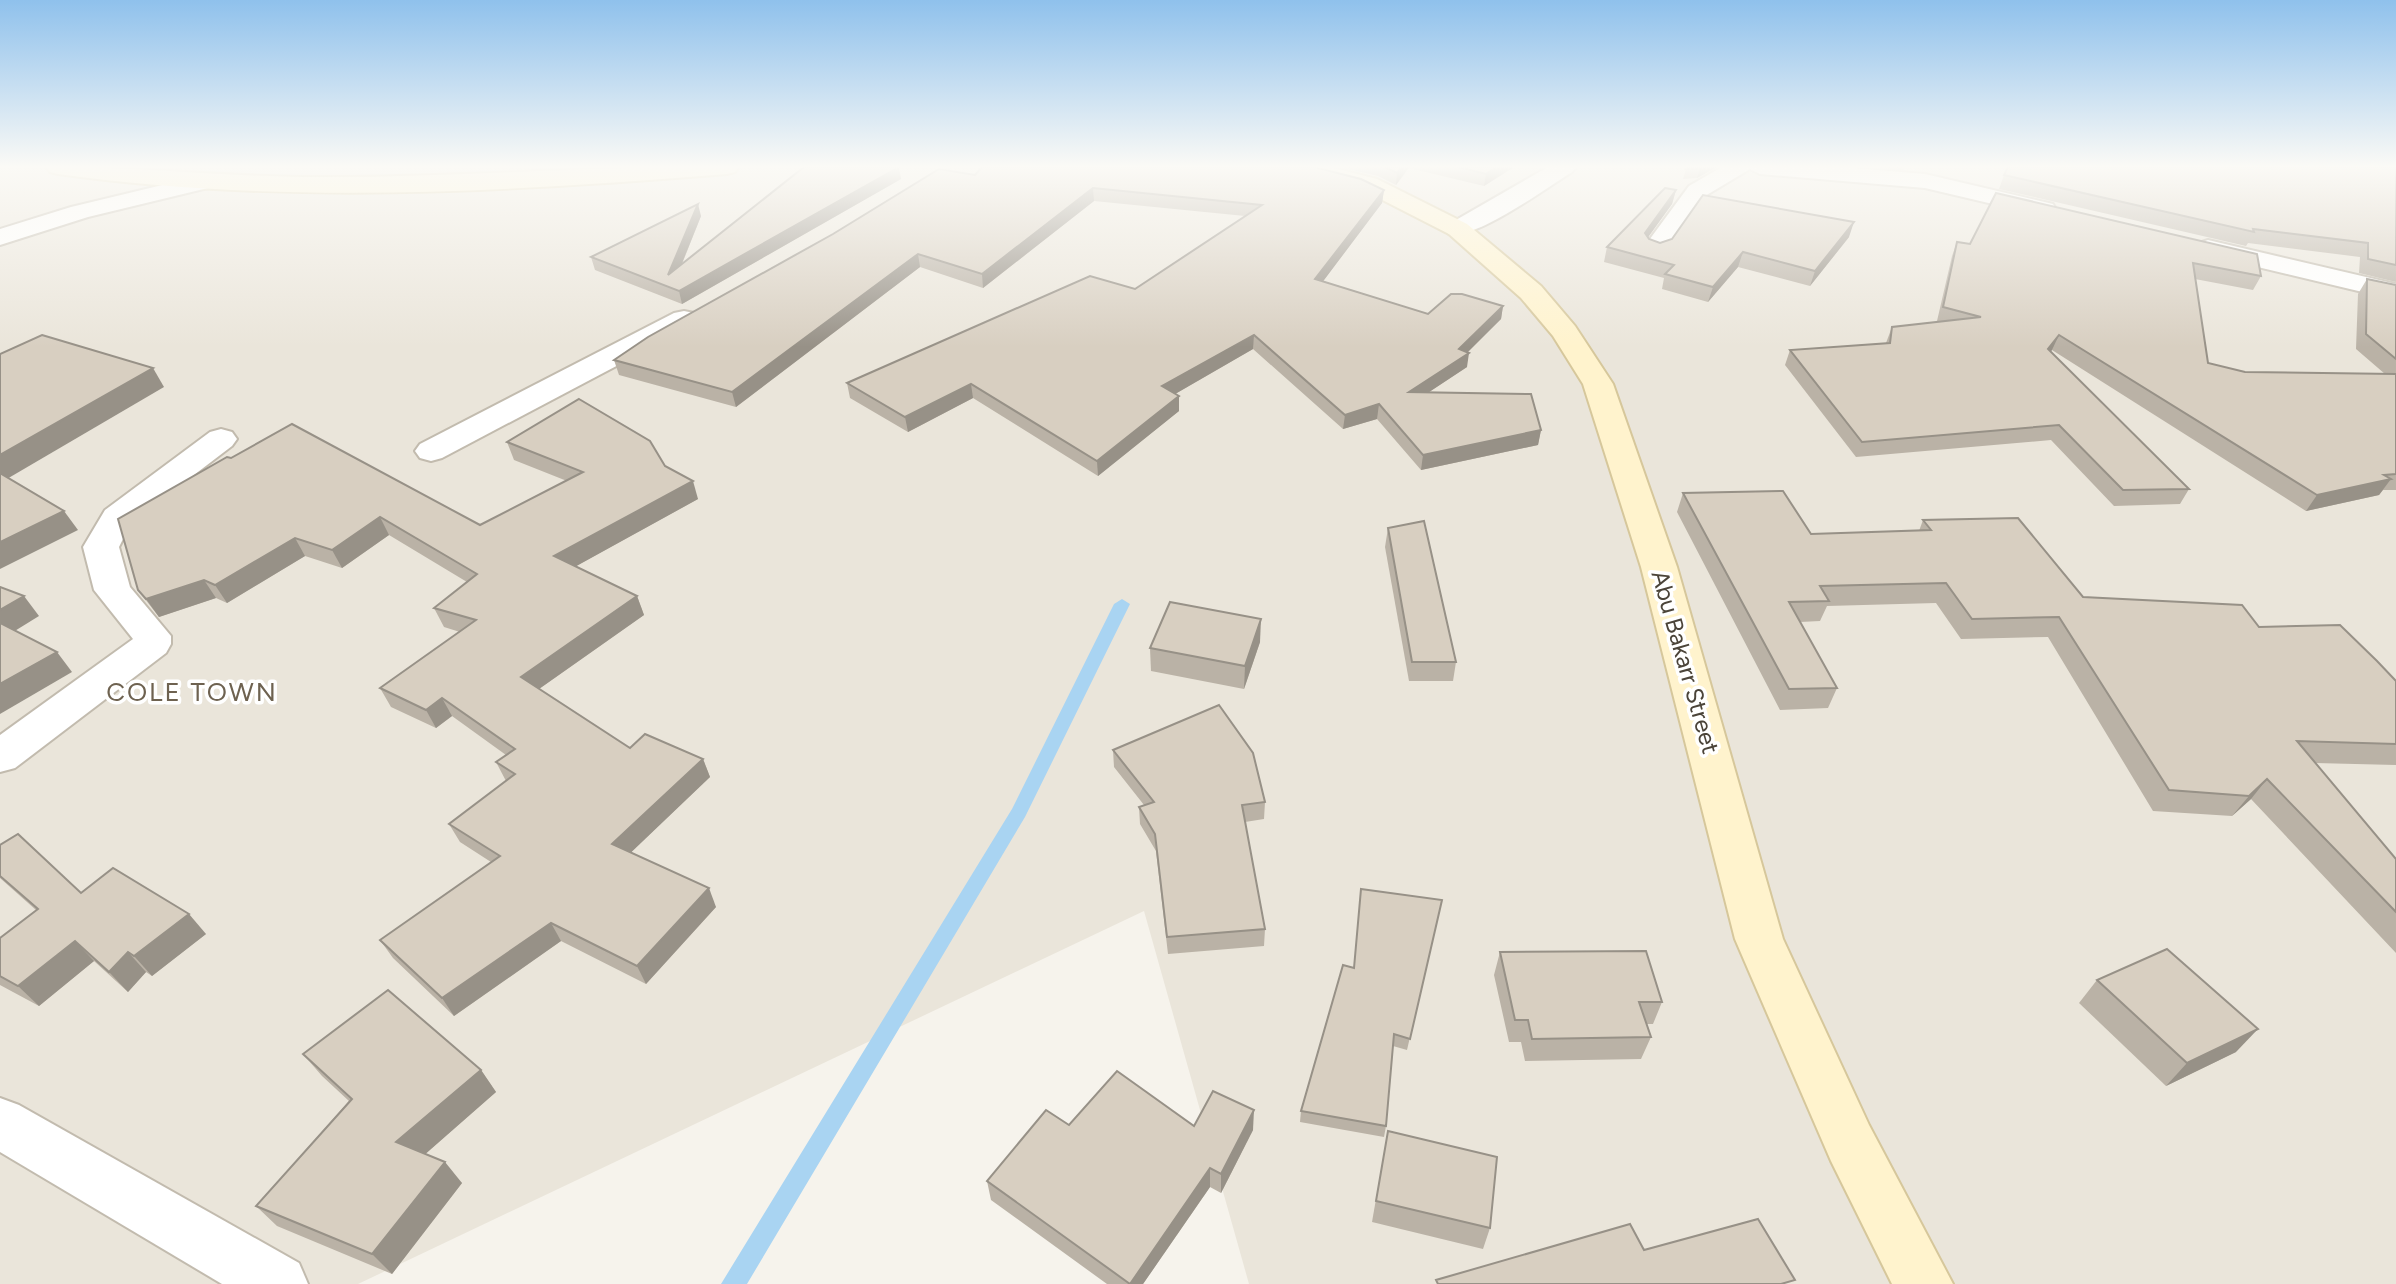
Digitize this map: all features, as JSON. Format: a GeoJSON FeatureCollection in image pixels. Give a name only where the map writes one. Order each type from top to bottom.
{"type":"FeatureCollection","features":[{"type":"Feature","properties":{"kind":"street"},"geometry":{"type":"LineString","coordinates":[[0,237],[32,227]]}},
{"type":"Feature","properties":{"kind":"street","name":"Abu Bakarr Street"},"geometry":{"type":"LineString","coordinates":[[1454,227],[1492,256],[1531,292],[1565,332],[1598,384],[1659,566],[1759,939],[1850,1143],[1923,1284]]}},
{"type":"Feature","properties":{"kind":"street"},"geometry":{"type":"LineString","coordinates":[[1458,229],[1462,227]]}},
{"type":"Feature","properties":{"kind":"street"},"geometry":{"type":"LineString","coordinates":[[1657,247],[1671,227]]}},
{"type":"Feature","properties":{"kind":"street"},"geometry":{"type":"LineString","coordinates":[[2187,243],[2396,292]]}},
{"type":"Feature","properties":{"kind":"street"},"geometry":{"type":"LineString","coordinates":[[430,451],[709,306]]}},
{"type":"Feature","properties":{"kind":"street"},"geometry":{"type":"LineString","coordinates":[[0,757],[152,644],[152,636],[112,590],[101,547],[117,517],[220,439]]}},
{"type":"Feature","properties":{"kind":"street"},"geometry":{"type":"LineString","coordinates":[[0,1123],[278,1284]]}},
{"type":"Feature","properties":{"kind":"shaded area"},"geometry":{"type":"Polygon","coordinates":[[[0,227],[2396,227],[2396,1284],[1249,1284],[1144,911],[358,1284],[0,1284],[0,227]]]}},
{"type":"Feature","properties":{"kind":"building"},"geometry":{"type":"Polygon","coordinates":[[[652,227],[688,227],[668,275],[729,227],[793,227],[679,291],[591,257],[652,227]]]}},
{"type":"Feature","properties":{"kind":"building"},"geometry":{"type":"Polygon","coordinates":[[[845,227],[1043,227],[982,274],[918,254],[732,392],[614,360],[648,337],[845,227]]]}},
{"type":"Feature","properties":{"kind":"building"},"geometry":{"type":"Polygon","coordinates":[[[1229,227],[1355,227],[1315,279],[1428,314],[1451,294],[1462,294],[1503,306],[1459,349],[1469,353],[1409,392],[1531,394],[1541,430],[1423,455],[1379,404],[1345,415],[1254,335],[1162,386],[1179,396],[1097,461],[971,384],[905,417],[847,383],[1090,276],[1135,289],[1229,227]]]}},
{"type":"Feature","properties":{"kind":"building"},"geometry":{"type":"Polygon","coordinates":[[[1627,227],[1649,227],[1645,233],[1649,239],[1660,243],[1672,239],[1681,227],[1850,227],[1815,271],[1743,252],[1713,287],[1665,274],[1674,265],[1607,247],[1627,227]]]}},
{"type":"Feature","properties":{"kind":"building"},"geometry":{"type":"Polygon","coordinates":[[[1979,227],[2141,227],[2257,254],[2261,276],[2193,263],[2208,363],[2245,372],[2396,374],[2396,474],[2384,475],[2391,479],[2317,495],[2059,335],[2048,349],[2189,489],[2123,490],[2059,425],[1862,442],[1790,350],[1890,343],[1892,327],[1981,317],[1943,307],[1957,242],[1970,244],[1979,227]]]}},
{"type":"Feature","properties":{"kind":"building"},"geometry":{"type":"Polygon","coordinates":[[[2232,227],[2396,227],[2396,265],[2368,259],[2368,243],[2253,229],[2254,232],[2232,227]]]}},
{"type":"Feature","properties":{"kind":"building"},"geometry":{"type":"Polygon","coordinates":[[[2367,279],[2396,285],[2396,359],[2366,334],[2367,279]]]}},
{"type":"Feature","properties":{"kind":"building"},"geometry":{"type":"Polygon","coordinates":[[[42,335],[153,368],[0,455],[0,354],[42,335]]]}},
{"type":"Feature","properties":{"kind":"building"},"geometry":{"type":"Polygon","coordinates":[[[579,399],[650,441],[665,466],[693,481],[554,556],[637,596],[521,677],[630,748],[645,734],[703,759],[612,844],[709,888],[637,966],[551,923],[442,998],[380,940],[500,856],[449,824],[515,774],[496,762],[515,749],[442,698],[426,710],[380,688],[476,620],[434,608],[477,574],[380,517],[332,550],[295,538],[215,585],[204,580],[146,599],[138,590],[118,519],[227,457],[231,458],[292,424],[480,525],[583,472],[507,442],[579,399]]]}},
{"type":"Feature","properties":{"kind":"building"},"geometry":{"type":"Polygon","coordinates":[[[0,473],[64,511],[0,542],[0,473]]]}},
{"type":"Feature","properties":{"kind":"building"},"geometry":{"type":"Polygon","coordinates":[[[1783,491],[1811,534],[1931,530],[1923,520],[2018,518],[2083,597],[2242,605],[2259,627],[2340,625],[2396,681],[2396,744],[2297,741],[2396,859],[2396,912],[2267,779],[2249,796],[2169,790],[2059,617],[1972,619],[1946,583],[1820,586],[1829,601],[1789,602],[1837,688],[1789,689],[1683,493],[1783,491]]]}},
{"type":"Feature","properties":{"kind":"building"},"geometry":{"type":"Polygon","coordinates":[[[1424,521],[1456,662],[1412,662],[1388,528],[1424,521]]]}},
{"type":"Feature","properties":{"kind":"building"},"geometry":{"type":"Polygon","coordinates":[[[0,587],[24,596],[0,610],[0,587]]]}},
{"type":"Feature","properties":{"kind":"building"},"geometry":{"type":"Polygon","coordinates":[[[1170,602],[1261,619],[1245,666],[1150,648],[1170,602]]]}},
{"type":"Feature","properties":{"kind":"building"},"geometry":{"type":"Polygon","coordinates":[[[0,623],[57,652],[0,684],[0,623]]]}},
{"type":"Feature","properties":{"kind":"building"},"geometry":{"type":"Polygon","coordinates":[[[1219,705],[1253,753],[1265,802],[1242,805],[1265,929],[1167,937],[1155,834],[1139,807],[1154,802],[1113,750],[1219,705]]]}},
{"type":"Feature","properties":{"kind":"building"},"geometry":{"type":"Polygon","coordinates":[[[18,834],[81,893],[113,868],[189,914],[134,956],[128,952],[109,972],[75,941],[18,986],[0,976],[0,938],[38,909],[0,876],[0,845],[18,834]]]}},
{"type":"Feature","properties":{"kind":"building"},"geometry":{"type":"Polygon","coordinates":[[[1361,889],[1442,900],[1410,1039],[1394,1034],[1386,1126],[1301,1111],[1343,965],[1354,968],[1361,889]]]}},
{"type":"Feature","properties":{"kind":"building"},"geometry":{"type":"Polygon","coordinates":[[[2167,949],[2258,1029],[2187,1063],[2097,980],[2167,949]]]}},
{"type":"Feature","properties":{"kind":"building"},"geometry":{"type":"Polygon","coordinates":[[[1646,951],[1662,1002],[1639,1002],[1651,1037],[1532,1039],[1528,1020],[1515,1020],[1500,952],[1646,951]]]}},
{"type":"Feature","properties":{"kind":"building"},"geometry":{"type":"Polygon","coordinates":[[[388,990],[481,1070],[396,1142],[445,1162],[372,1254],[256,1206],[352,1099],[303,1054],[388,990]]]}},
{"type":"Feature","properties":{"kind":"building"},"geometry":{"type":"Polygon","coordinates":[[[1117,1071],[1194,1126],[1213,1091],[1254,1110],[1221,1174],[1210,1168],[1130,1284],[987,1181],[1046,1110],[1069,1125],[1117,1071]]]}},
{"type":"Feature","properties":{"kind":"building"},"geometry":{"type":"Polygon","coordinates":[[[1388,1131],[1497,1157],[1490,1228],[1376,1201],[1388,1131]]]}},
{"type":"Feature","properties":{"kind":"building"},"geometry":{"type":"Polygon","coordinates":[[[1758,1219],[1795,1280],[1781,1284],[1438,1284],[1436,1280],[1630,1224],[1644,1250],[1758,1219]]]}},
{"type":"Feature","properties":{"kind":"waterway"},"geometry":{"type":"LineString","coordinates":[[733,1284],[1019,812],[1122,604]]}},
{"type":"Feature","properties":{"kind":"district","name":"COLE TOWN"},"geometry":{"type":"Point","coordinates":[192,692]}}]}
